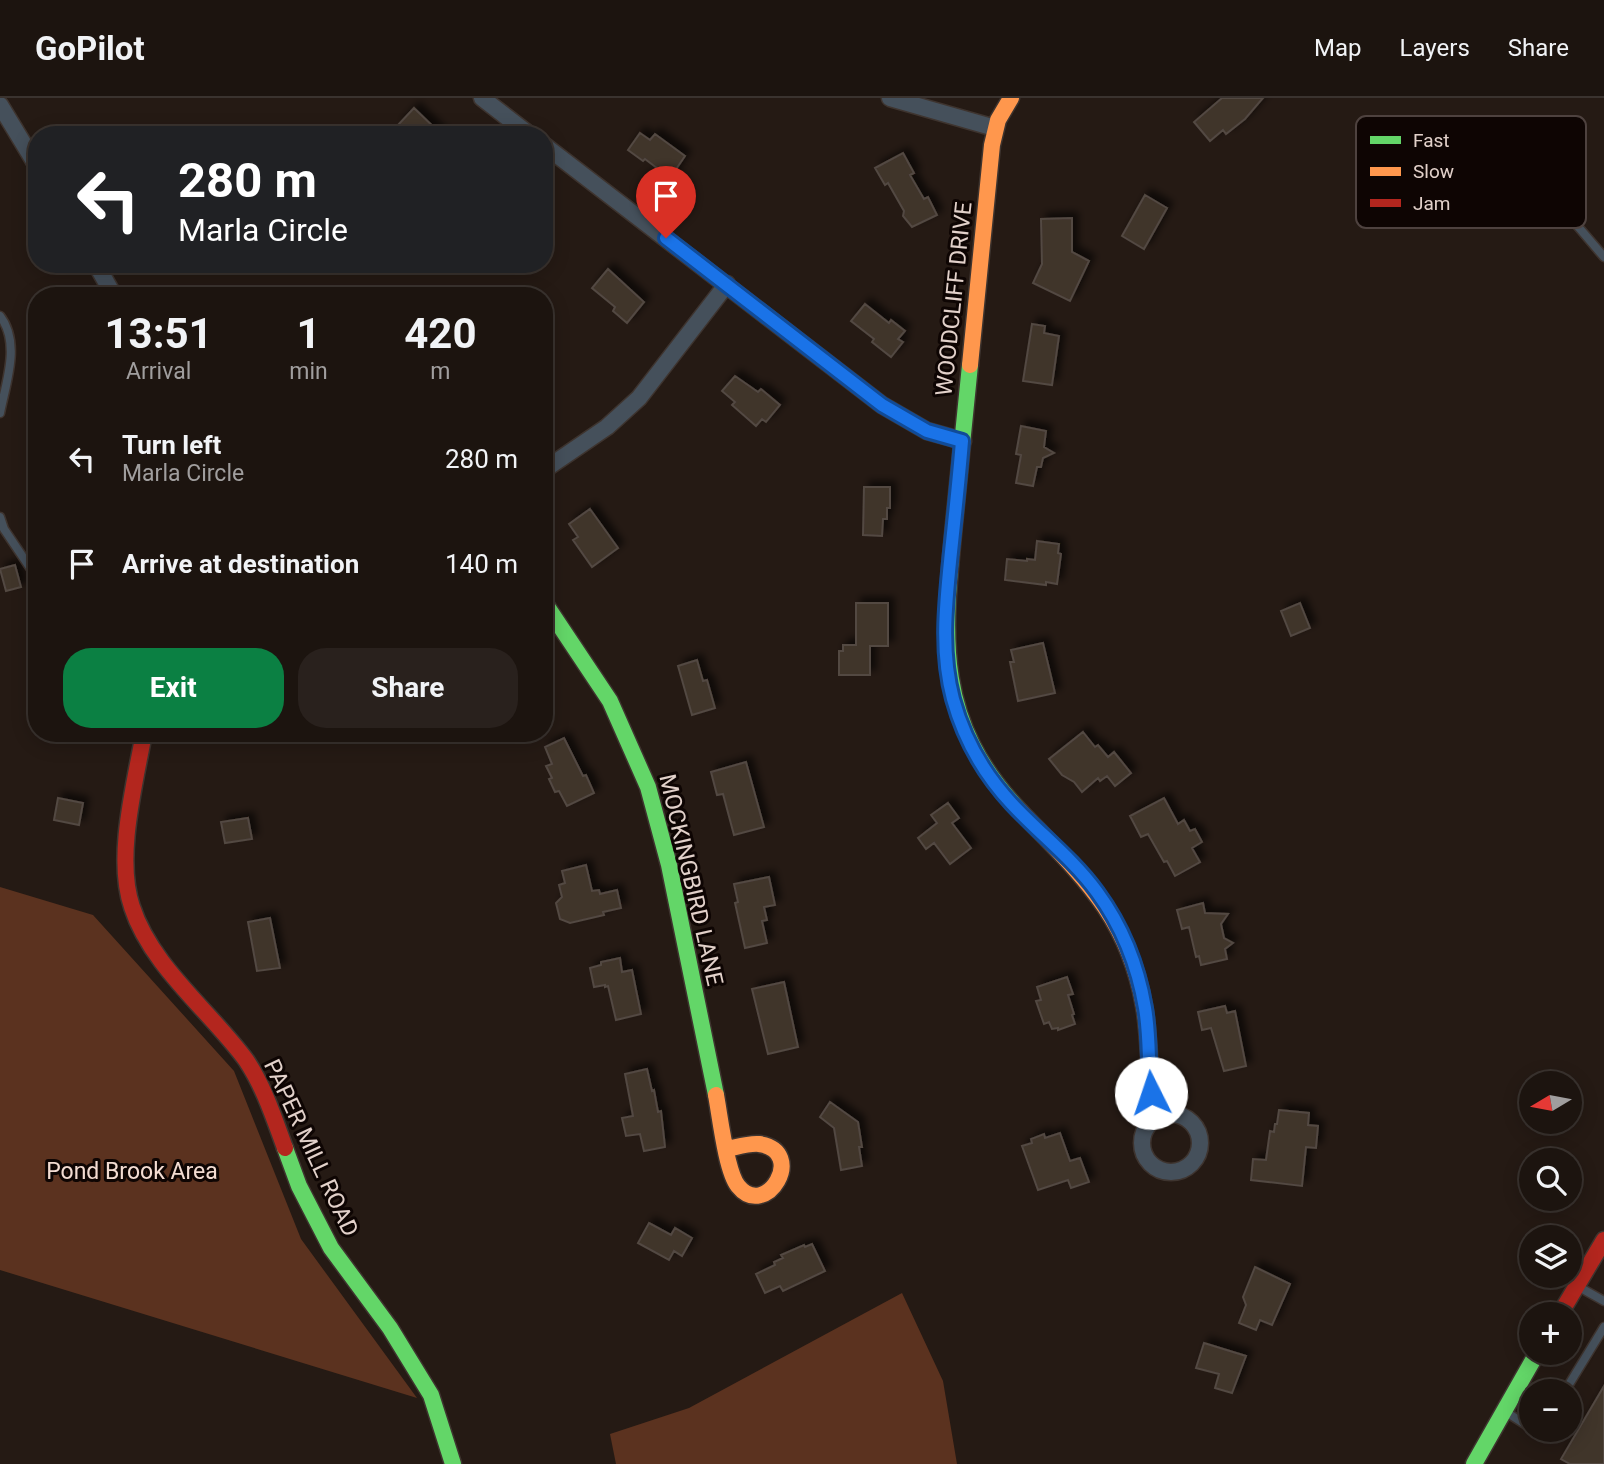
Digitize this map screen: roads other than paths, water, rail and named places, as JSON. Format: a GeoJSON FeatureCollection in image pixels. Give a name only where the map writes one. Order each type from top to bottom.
{"type":"FeatureCollection","features":[{"type":"Feature","properties":{"kind":"street"},"geometry":{"type":"LineString","coordinates":[[482,98],[518,126]]}},
{"type":"Feature","properties":{"kind":"street"},"geometry":{"type":"LineString","coordinates":[[890,98],[995,128]]}},
{"type":"Feature","properties":{"kind":"street","name":"WOODCLIFF DRIVE"},"geometry":{"type":"LineString","coordinates":[[1011,98],[995,128],[945,617],[946,659],[953,698],[966,735],[987,772],[1012,804],[1081,872],[1119,927],[1135,966],[1143,999],[1151,1093],[1157,1118]]}},
{"type":"Feature","properties":{"kind":"street"},"geometry":{"type":"LineString","coordinates":[[0,105],[28,151]]}},
{"type":"Feature","properties":{"kind":"street"},"geometry":{"type":"LineString","coordinates":[[553,152],[900,417],[927,431],[962,441]]}},
{"type":"Feature","properties":{"kind":"street"},"geometry":{"type":"LineString","coordinates":[[553,464],[607,427],[639,398],[727,284]]}},
{"type":"Feature","properties":{"kind":"street","name":"MOCKINGBIRD LANE"},"geometry":{"type":"LineString","coordinates":[[553,616],[610,701],[648,787],[667,856],[727,1149]]}},
{"type":"Feature","properties":{"kind":"street","name":"PAPER MILL ROAD"},"geometry":{"type":"LineString","coordinates":[[142,742],[127,828],[125,871],[131,906],[149,944],[246,1061],[265,1094],[299,1185],[331,1248],[390,1328],[430,1395],[453,1464]]}},
{"type":"Feature","properties":{"kind":"street"},"geometry":{"type":"LineString","coordinates":[[1582,1277],[1604,1240]]}},
{"type":"Feature","properties":{"kind":"street"},"geometry":{"type":"LineString","coordinates":[[1474,1464],[1530,1365]]}},
{"type":"Feature","properties":{"kind":"lane"},"geometry":{"type":"LineString","coordinates":[[1578,228],[1604,257]]}},
{"type":"Feature","properties":{"kind":"lane"},"geometry":{"type":"LineString","coordinates":[[0,316],[7,325],[11,356],[0,413]]}},
{"type":"Feature","properties":{"kind":"lane"},"geometry":{"type":"LineString","coordinates":[[0,517],[4,529],[28,565]]}},
{"type":"Feature","properties":{"kind":"lane"},"geometry":{"type":"LineString","coordinates":[[1581,1288],[1604,1301]]}},
{"type":"Feature","properties":{"kind":"lane"},"geometry":{"type":"LineString","coordinates":[[1572,1379],[1603,1332]]}},
{"type":"Feature","properties":{"kind":"lane"},"geometry":{"type":"LineString","coordinates":[[1503,1410],[1519,1420]]}},
{"type":"Feature","properties":{"kind":"park label","name":"Pond Brook Area"},"geometry":{"type":"Point","coordinates":[132,1171]}}]}
